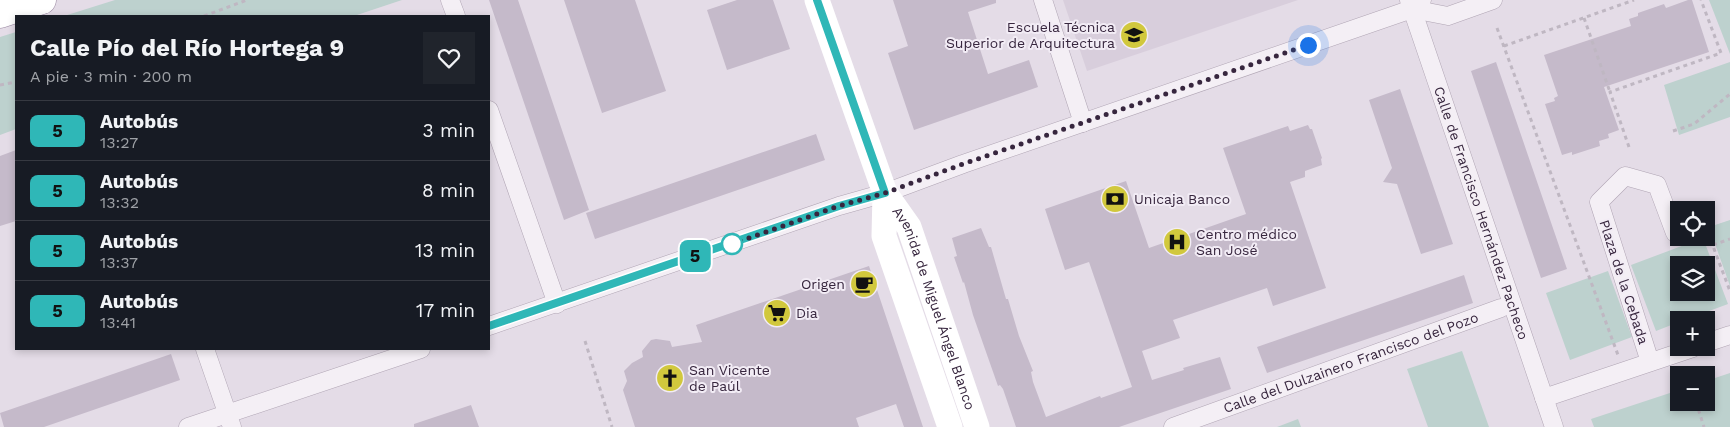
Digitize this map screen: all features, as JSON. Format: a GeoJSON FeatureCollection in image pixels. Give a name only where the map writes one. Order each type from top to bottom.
{"type":"FeatureCollection","features":[{"type":"Feature","properties":{"kind":"highway"},"geometry":{"type":"LineString","coordinates":[[0,14],[42,0]]}},
{"type":"Feature","properties":{"kind":"street"},"geometry":{"type":"LineString","coordinates":[[450,0],[456,15]]}},
{"type":"Feature","properties":{"kind":"street","name":"Avenida de Miguel Ángel Blanco"},"geometry":{"type":"LineString","coordinates":[[817,0],[885,193],[909,227],[977,427]]}},
{"type":"Feature","properties":{"kind":"street"},"geometry":{"type":"LineString","coordinates":[[1043,0],[1083,123]]}},
{"type":"Feature","properties":{"kind":"street"},"geometry":{"type":"LineString","coordinates":[[490,326],[839,206],[885,193],[1414,3],[1448,16],[1493,0]]}},
{"type":"Feature","properties":{"kind":"street","name":"Calle de Francisco Hernández Pacheco"},"geometry":{"type":"LineString","coordinates":[[1414,3],[1554,427]]}},
{"type":"Feature","properties":{"kind":"street"},"geometry":{"type":"LineString","coordinates":[[490,113],[557,304]]}},
{"type":"Feature","properties":{"kind":"street","name":"Plaza de la Cebada"},"geometry":{"type":"LineString","coordinates":[[1650,362],[1599,202],[1625,176],[1657,185],[1670,220]]}},
{"type":"Feature","properties":{"kind":"street","name":"Avenida de Miguel Ángel Blanco"},"geometry":{"type":"LineString","coordinates":[[885,193],[884,236],[950,427]]}},
{"type":"Feature","properties":{"kind":"street","name":"Calle del Dulzainero Francisco del Pozo"},"geometry":{"type":"LineString","coordinates":[[1173,427],[1501,308]]}},
{"type":"Feature","properties":{"kind":"street"},"geometry":{"type":"LineString","coordinates":[[1715,340],[1730,335]]}},
{"type":"Feature","properties":{"kind":"street"},"geometry":{"type":"LineString","coordinates":[[205,350],[230,420]]}},
{"type":"Feature","properties":{"kind":"street"},"geometry":{"type":"LineString","coordinates":[[188,427],[230,420],[418,350]]}},
{"type":"Feature","properties":{"kind":"street","name":"Plaza de la Cebada"},"geometry":{"type":"LineString","coordinates":[[1544,398],[1670,355]]}},
{"type":"Feature","properties":{"kind":"path"},"geometry":{"type":"LineString","coordinates":[[207,15],[246,0]]}},
{"type":"Feature","properties":{"kind":"path"},"geometry":{"type":"LineString","coordinates":[[1504,46],[1634,0]]}},
{"type":"Feature","properties":{"kind":"path"},"geometry":{"type":"LineString","coordinates":[[1610,92],[1721,53],[1701,0]]}},
{"type":"Feature","properties":{"kind":"path"},"geometry":{"type":"LineString","coordinates":[[1584,18],[1629,147]]}},
{"type":"Feature","properties":{"kind":"path"},"geometry":{"type":"LineString","coordinates":[[1497,28],[1618,355]]}},
{"type":"Feature","properties":{"kind":"path"},"geometry":{"type":"LineString","coordinates":[[0,85],[15,82]]}},
{"type":"Feature","properties":{"kind":"path"},"geometry":{"type":"LineString","coordinates":[[1673,131],[1694,124],[1730,94]]}},
{"type":"Feature","properties":{"kind":"path"},"geometry":{"type":"LineString","coordinates":[[1715,244],[1730,240]]}},
{"type":"Feature","properties":{"kind":"path"},"geometry":{"type":"LineString","coordinates":[[1713,246],[1730,290]]}},
{"type":"Feature","properties":{"kind":"path"},"geometry":{"type":"LineString","coordinates":[[585,341],[612,427]]}},
{"type":"Feature","properties":{"kind":"path"},"geometry":{"type":"LineString","coordinates":[[1699,411],[1704,427]]}},
{"type":"Feature","properties":{"kind":"shaded area"},"geometry":{"type":"Polygon","coordinates":[[[115,0],[402,0],[357,15],[67,15],[115,0]]]}},
{"type":"Feature","properties":{"kind":"shaded area","name":"Escuela Técnica Superior de Arquitectura"},"geometry":{"type":"Polygon","coordinates":[[[1063,0],[1298,0],[1087,71],[1063,0]]]}},
{"type":"Feature","properties":{"kind":"shaded area"},"geometry":{"type":"Polygon","coordinates":[[[1709,0],[1730,0],[1730,54],[1709,0]]]}},
{"type":"Feature","properties":{"kind":"shaded area"},"geometry":{"type":"Polygon","coordinates":[[[15,32],[15,129],[0,135],[0,37],[15,32]]]}},
{"type":"Feature","properties":{"kind":"shaded area"},"geometry":{"type":"Polygon","coordinates":[[[1730,62],[1730,117],[1679,135],[1664,85],[1730,62]]]}},
{"type":"Feature","properties":{"kind":"shaded area"},"geometry":{"type":"Polygon","coordinates":[[[1730,220],[1730,286],[1715,244],[1715,225],[1730,220]]]}},
{"type":"Feature","properties":{"kind":"shaded area"},"geometry":{"type":"Polygon","coordinates":[[[1682,246],[1706,246],[1710,256],[1670,256],[1670,301],[1715,301],[1715,270],[1728,304],[1709,311],[1670,311],[1670,326],[1656,331],[1631,265],[1682,246]]]}},
{"type":"Feature","properties":{"kind":"shaded area"},"geometry":{"type":"Polygon","coordinates":[[[1608,271],[1632,337],[1570,360],[1546,293],[1608,271]]]}},
{"type":"Feature","properties":{"kind":"shaded area"},"geometry":{"type":"Polygon","coordinates":[[[1462,351],[1489,427],[1428,427],[1407,369],[1462,351]]]}},
{"type":"Feature","properties":{"kind":"shaded area"},"geometry":{"type":"Polygon","coordinates":[[[1730,373],[1730,427],[1594,427],[1591,419],[1670,393],[1670,411],[1715,411],[1715,378],[1730,373]]]}},
{"type":"Feature","properties":{"kind":"shaded area"},"geometry":{"type":"Polygon","coordinates":[[[1298,419],[1301,427],[1277,427],[1298,419]]]}},
{"type":"Feature","properties":{"kind":"building"},"geometry":{"type":"Polygon","coordinates":[[[489,0],[518,0],[589,210],[564,220],[489,0]]]}},
{"type":"Feature","properties":{"kind":"building"},"geometry":{"type":"Polygon","coordinates":[[[564,0],[635,0],[666,91],[602,113],[564,0]]]}},
{"type":"Feature","properties":{"kind":"building"},"geometry":{"type":"Polygon","coordinates":[[[737,0],[773,0],[790,49],[727,70],[707,10],[737,0]]]}},
{"type":"Feature","properties":{"kind":"building"},"geometry":{"type":"Polygon","coordinates":[[[893,0],[996,0],[996,3],[968,12],[988,74],[1029,60],[1038,87],[914,130],[888,53],[908,46],[893,0]]]}},
{"type":"Feature","properties":{"kind":"building"},"geometry":{"type":"Polygon","coordinates":[[[1692,0],[1709,52],[1604,87],[1619,130],[1608,134],[1609,138],[1599,141],[1600,146],[1572,155],[1572,152],[1562,155],[1545,104],[1555,101],[1554,98],[1558,96],[1544,55],[1631,26],[1629,19],[1638,16],[1638,13],[1664,4],[1666,8],[1692,0]]]}},
{"type":"Feature","properties":{"kind":"building"},"geometry":{"type":"Polygon","coordinates":[[[1496,62],[1567,269],[1541,278],[1471,71],[1496,62]]]}},
{"type":"Feature","properties":{"kind":"building"},"geometry":{"type":"Polygon","coordinates":[[[1400,89],[1453,244],[1421,254],[1397,184],[1383,182],[1392,168],[1369,100],[1400,89]]]}},
{"type":"Feature","properties":{"kind":"building"},"geometry":{"type":"Polygon","coordinates":[[[1308,125],[1312,129],[1322,158],[1322,165],[1305,171],[1305,177],[1290,182],[1326,288],[1273,306],[1267,288],[1173,320],[1180,338],[1142,351],[1152,380],[1220,357],[1231,389],[1119,427],[1016,427],[1003,389],[1000,385],[998,386],[973,315],[964,282],[954,257],[957,256],[952,238],[981,228],[989,247],[991,247],[1006,299],[1008,299],[1019,336],[1033,371],[1031,372],[1033,382],[1046,417],[1100,396],[1101,398],[1132,387],[1089,262],[1065,270],[1045,209],[1126,181],[1149,248],[1246,214],[1223,148],[1288,126],[1290,131],[1308,125]]]}},
{"type":"Feature","properties":{"kind":"building"},"geometry":{"type":"Polygon","coordinates":[[[816,134],[825,160],[595,239],[586,213],[816,134]]]}},
{"type":"Feature","properties":{"kind":"building"},"geometry":{"type":"Polygon","coordinates":[[[15,150],[15,221],[0,226],[0,156],[15,150]]]}},
{"type":"Feature","properties":{"kind":"building"},"geometry":{"type":"Polygon","coordinates":[[[869,266],[923,427],[904,427],[896,404],[856,418],[859,427],[635,427],[623,390],[627,381],[624,371],[632,363],[643,357],[642,351],[651,340],[670,341],[672,347],[702,342],[696,325],[869,266]]]}},
{"type":"Feature","properties":{"kind":"building"},"geometry":{"type":"Polygon","coordinates":[[[1464,275],[1473,303],[1267,373],[1257,347],[1464,275]]]}},
{"type":"Feature","properties":{"kind":"building"},"geometry":{"type":"Polygon","coordinates":[[[171,354],[180,380],[44,427],[4,427],[0,413],[171,354]]]}},
{"type":"Feature","properties":{"kind":"building"},"geometry":{"type":"Polygon","coordinates":[[[471,405],[479,427],[414,427],[414,424],[471,405]]]}},
{"type":"Feature","properties":{"kind":"bus line","name":"5"},"geometry":{"type":"LineString","coordinates":[[490,326],[839,206],[885,193],[817,0]]}},
{"type":"Feature","properties":{"kind":"place","name":"Escuela Técnica Superior de Arquitectura"},"geometry":{"type":"Point","coordinates":[1134,35]}},
{"type":"Feature","properties":{"kind":"place","name":"Unicaja Banco"},"geometry":{"type":"Point","coordinates":[1115,199]}},
{"type":"Feature","properties":{"kind":"place","name":"Centro médico San José"},"geometry":{"type":"Point","coordinates":[1177,242]}},
{"type":"Feature","properties":{"kind":"place","name":"Origen"},"geometry":{"type":"Point","coordinates":[864,284]}},
{"type":"Feature","properties":{"kind":"place","name":"Dia"},"geometry":{"type":"Point","coordinates":[777,313]}},
{"type":"Feature","properties":{"kind":"place","name":"San Vicente de Paúl"},"geometry":{"type":"Point","coordinates":[670,378]}},
{"type":"Feature","properties":{"kind":"route"},"geometry":{"type":"LineString","coordinates":[[732,244],[839,206],[885,193],[963,164],[1308,45]]}}]}
